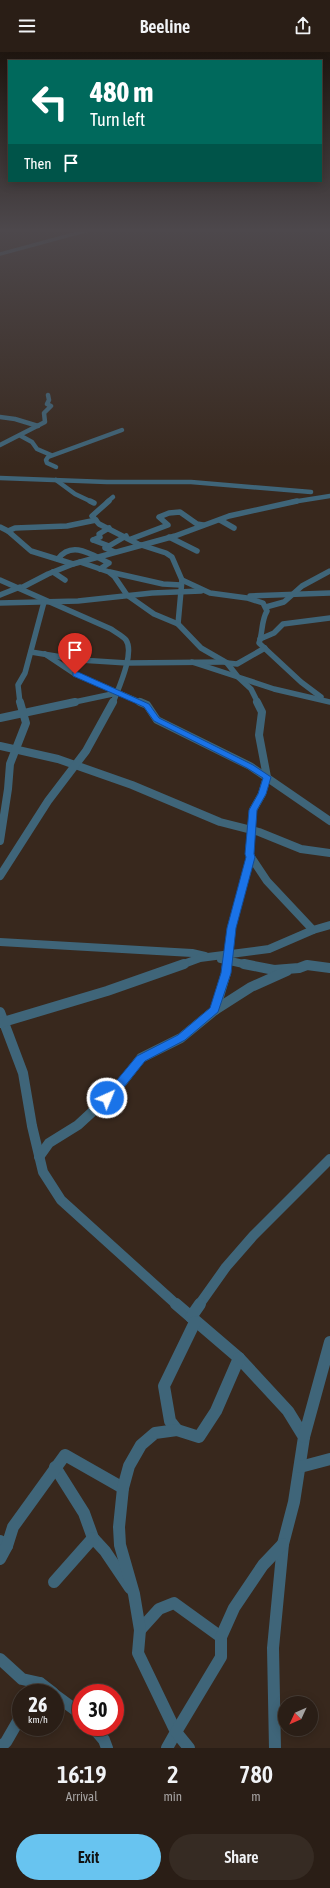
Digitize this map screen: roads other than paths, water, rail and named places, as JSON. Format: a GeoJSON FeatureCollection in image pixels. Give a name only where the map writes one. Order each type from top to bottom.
{"type":"FeatureCollection","features":[{"type":"Feature","properties":{"kind":"street"},"geometry":{"type":"LineString","coordinates":[[0,445],[21,436],[45,422],[44,414],[51,406],[47,404],[49,400],[48,395]]}},
{"type":"Feature","properties":{"kind":"street"},"geometry":{"type":"LineString","coordinates":[[0,417],[15,419],[38,426]]}},
{"type":"Feature","properties":{"kind":"street"},"geometry":{"type":"LineString","coordinates":[[21,436],[32,442],[32,445],[38,450],[51,455],[62,453],[76,446],[122,430]]}},
{"type":"Feature","properties":{"kind":"street"},"geometry":{"type":"LineString","coordinates":[[51,455],[46,460],[46,463],[56,467]]}},
{"type":"Feature","properties":{"kind":"street"},"geometry":{"type":"LineString","coordinates":[[0,478],[191,482],[311,492]]}},
{"type":"Feature","properties":{"kind":"street"},"geometry":{"type":"LineString","coordinates":[[56,480],[75,494],[94,503]]}},
{"type":"Feature","properties":{"kind":"street"},"geometry":{"type":"LineString","coordinates":[[0,595],[21,588],[53,572],[76,563],[138,546],[229,516],[276,505],[330,496]]}},
{"type":"Feature","properties":{"kind":"street"},"geometry":{"type":"LineString","coordinates":[[113,497],[92,516],[98,524],[126,536],[150,554]]}},
{"type":"Feature","properties":{"kind":"street"},"geometry":{"type":"LineString","coordinates":[[131,539],[154,529],[168,525],[159,517],[176,512],[185,514],[196,524],[203,524]]}},
{"type":"Feature","properties":{"kind":"street"},"geometry":{"type":"LineString","coordinates":[[8,531],[15,528],[42,529],[74,525],[96,520]]}},
{"type":"Feature","properties":{"kind":"street"},"geometry":{"type":"LineString","coordinates":[[220,520],[234,528]]}},
{"type":"Feature","properties":{"kind":"street"},"geometry":{"type":"LineString","coordinates":[[0,527],[8,531],[31,551],[109,572],[129,574],[161,585],[182,586],[257,601],[266,607],[281,605],[302,586],[330,572]]}},
{"type":"Feature","properties":{"kind":"street"},"geometry":{"type":"LineString","coordinates":[[109,528],[99,534],[100,537],[93,540],[109,546]]}},
{"type":"Feature","properties":{"kind":"street"},"geometry":{"type":"LineString","coordinates":[[154,529],[197,550]]}},
{"type":"Feature","properties":{"kind":"street"},"geometry":{"type":"LineString","coordinates":[[114,552],[106,548],[126,536]]}},
{"type":"Feature","properties":{"kind":"street"},"geometry":{"type":"LineString","coordinates":[[138,546],[166,552],[172,557],[182,586],[178,624]]}},
{"type":"Feature","properties":{"kind":"street"},"geometry":{"type":"LineString","coordinates":[[47,562],[56,558],[62,553],[71,550],[85,551],[100,557],[109,563],[100,569]]}},
{"type":"Feature","properties":{"kind":"street"},"geometry":{"type":"LineString","coordinates":[[53,572],[65,580]]}},
{"type":"Feature","properties":{"kind":"street"},"geometry":{"type":"LineString","coordinates":[[109,572],[114,576],[127,595],[154,614],[178,624],[201,648],[226,663],[251,689],[262,712],[258,735],[264,757],[267,777],[262,794],[253,810],[250,829],[252,839],[249,854],[266,881],[314,930]]}},
{"type":"Feature","properties":{"kind":"street"},"geometry":{"type":"LineString","coordinates":[[0,580],[21,588],[120,634],[126,640],[128,648],[127,662],[117,693],[107,715],[86,751],[48,801],[0,876]]}},
{"type":"Feature","properties":{"kind":"street"},"geometry":{"type":"LineString","coordinates":[[0,603],[78,601],[182,586],[207,591]]}},
{"type":"Feature","properties":{"kind":"street"},"geometry":{"type":"LineString","coordinates":[[227,595],[330,593]]}},
{"type":"Feature","properties":{"kind":"street"},"geometry":{"type":"LineString","coordinates":[[0,841],[8,789],[6,780],[15,749],[26,723],[18,685],[31,652],[44,602]]}},
{"type":"Feature","properties":{"kind":"street"},"geometry":{"type":"LineString","coordinates":[[266,607],[267,611],[262,619],[263,631],[259,642],[301,682],[329,702]]}},
{"type":"Feature","properties":{"kind":"street"},"geometry":{"type":"LineString","coordinates":[[260,639],[274,633],[283,624],[329,619]]}},
{"type":"Feature","properties":{"kind":"street"},"geometry":{"type":"LineString","coordinates":[[31,652],[80,660],[236,664],[265,648]]}},
{"type":"Feature","properties":{"kind":"street"},"geometry":{"type":"LineString","coordinates":[[45,654],[75,674],[147,705],[157,720],[250,766],[330,821]]}},
{"type":"Feature","properties":{"kind":"street"},"geometry":{"type":"LineString","coordinates":[[192,662],[274,689],[329,702]]}},
{"type":"Feature","properties":{"kind":"street"},"geometry":{"type":"LineString","coordinates":[[0,718],[117,693]]}},
{"type":"Feature","properties":{"kind":"street"},"geometry":{"type":"LineString","coordinates":[[0,746],[75,765],[151,792],[220,822],[250,829],[301,849],[330,853]]}},
{"type":"Feature","properties":{"kind":"street"},"geometry":{"type":"LineString","coordinates":[[215,1010],[226,973],[232,928],[251,857]]}},
{"type":"Feature","properties":{"kind":"street"},"geometry":{"type":"LineString","coordinates":[[228,958],[269,949],[314,930],[330,925]]}},
{"type":"Feature","properties":{"kind":"street"},"geometry":{"type":"LineString","coordinates":[[0,942],[192,953],[212,957],[228,958],[274,970],[292,969]]}},
{"type":"Feature","properties":{"kind":"street"},"geometry":{"type":"LineString","coordinates":[[212,957],[200,958],[107,992],[1,1019],[23,1073],[32,1126],[43,1172],[61,1200],[193,1320],[238,1358],[288,1411],[304,1437]]}},
{"type":"Feature","properties":{"kind":"street"},"geometry":{"type":"LineString","coordinates":[[39,1157],[49,1143],[78,1125],[117,1089],[141,1058],[181,1038],[215,1010],[251,987],[292,969],[307,965],[330,968]]}},
{"type":"Feature","properties":{"kind":"street"},"geometry":{"type":"LineString","coordinates":[[177,1430],[170,1421],[164,1386],[193,1320],[226,1267],[253,1236],[330,1159]]}},
{"type":"Feature","properties":{"kind":"street"},"geometry":{"type":"LineString","coordinates":[[275,1748],[273,1648],[283,1544],[294,1502],[304,1437],[330,1342]]}},
{"type":"Feature","properties":{"kind":"street"},"geometry":{"type":"LineString","coordinates":[[189,1748],[176,1732],[138,1653],[140,1630],[134,1594],[120,1545],[119,1527],[123,1488],[129,1466],[141,1445],[155,1433],[177,1430],[199,1437],[216,1411],[238,1358]]}},
{"type":"Feature","properties":{"kind":"street"},"geometry":{"type":"LineString","coordinates":[[0,1559],[4,1544],[13,1527],[64,1455],[123,1488]]}},
{"type":"Feature","properties":{"kind":"street"},"geometry":{"type":"LineString","coordinates":[[300,1467],[330,1459]]}},
{"type":"Feature","properties":{"kind":"street"},"geometry":{"type":"LineString","coordinates":[[55,1467],[84,1514],[93,1538],[105,1551],[134,1594]]}},
{"type":"Feature","properties":{"kind":"street"},"geometry":{"type":"LineString","coordinates":[[54,1582],[93,1538]]}},
{"type":"Feature","properties":{"kind":"street"},"geometry":{"type":"LineString","coordinates":[[167,1748],[190,1708],[203,1689],[220,1657],[221,1637],[234,1608],[263,1565],[283,1544]]}},
{"type":"Feature","properties":{"kind":"street"},"geometry":{"type":"LineString","coordinates":[[140,1630],[158,1609],[166,1603],[174,1603],[221,1637]]}},
{"type":"Feature","properties":{"kind":"street"},"geometry":{"type":"LineString","coordinates":[[0,1659],[22,1679],[30,1684]]}},
{"type":"Feature","properties":{"kind":"street"},"geometry":{"type":"LineString","coordinates":[[0,1748],[6,1742],[12,1732]]}},
{"type":"Feature","properties":{"kind":"street"},"geometry":{"type":"LineString","coordinates":[[101,1736],[107,1748]]}}]}
